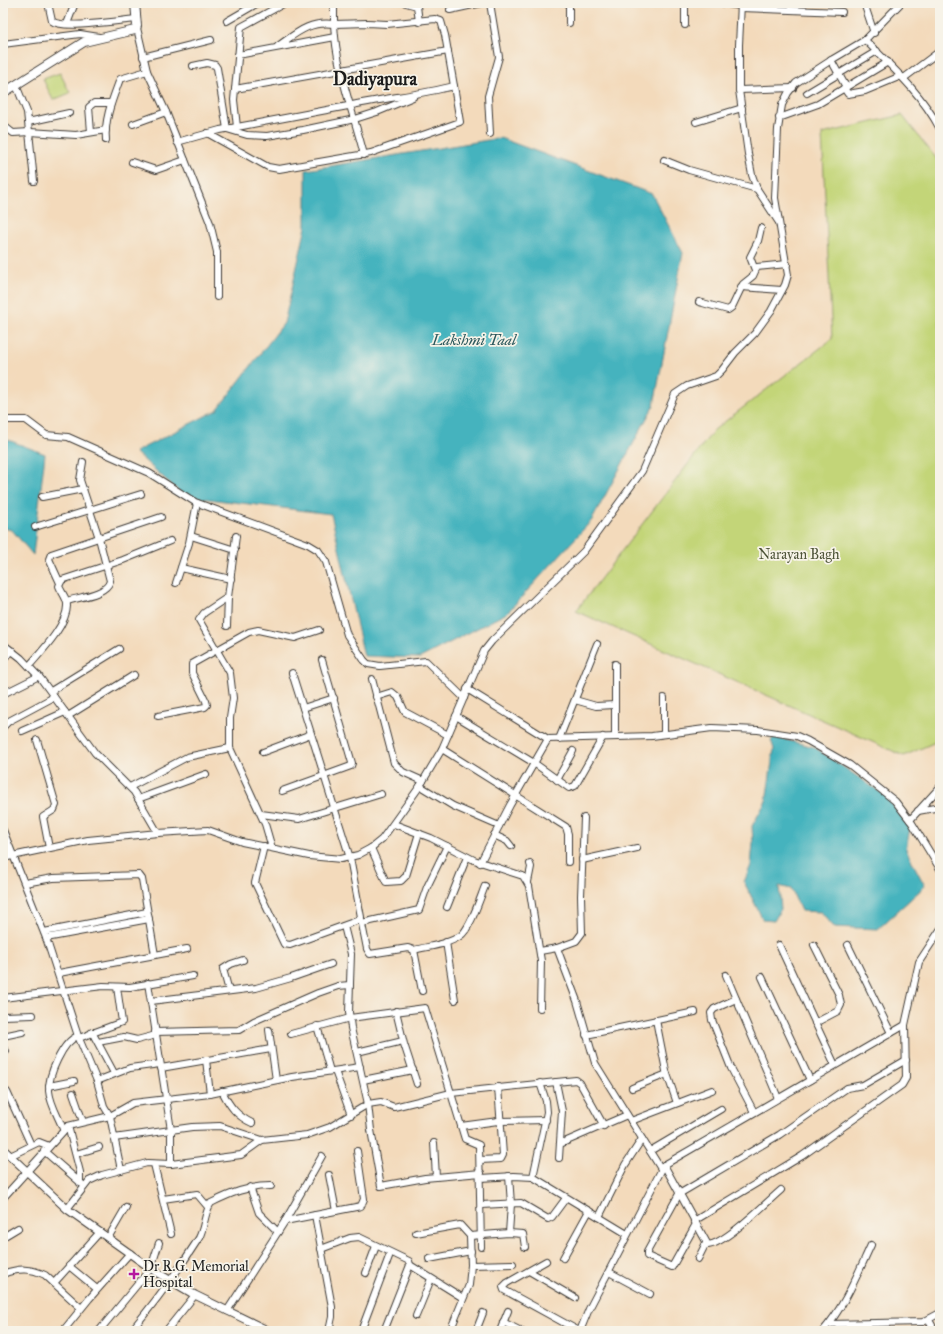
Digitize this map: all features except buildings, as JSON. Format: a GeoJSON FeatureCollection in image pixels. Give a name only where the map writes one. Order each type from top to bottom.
{"type":"FeatureCollection","features":[{"type":"Feature","properties":{"kind":"main road"},"geometry":{"type":"LineString","coordinates":[[3,93],[80,45],[99,37],[130,32],[137,28],[135,3]]}},
{"type":"Feature","properties":{"kind":"street"},"geometry":{"type":"LineString","coordinates":[[48,3],[52,21],[58,24],[137,19]]}},
{"type":"Feature","properties":{"kind":"street"},"geometry":{"type":"LineString","coordinates":[[67,24],[75,3]]}},
{"type":"Feature","properties":{"kind":"street"},"geometry":{"type":"LineString","coordinates":[[227,20],[258,3]]}},
{"type":"Feature","properties":{"kind":"street"},"geometry":{"type":"LineString","coordinates":[[237,127],[235,90],[241,27],[285,3]]}},
{"type":"Feature","properties":{"kind":"street"},"geometry":{"type":"LineString","coordinates":[[334,3],[334,24],[339,71],[351,105],[364,155]]}},
{"type":"Feature","properties":{"kind":"street"},"geometry":{"type":"LineString","coordinates":[[406,3],[417,6],[419,22]]}},
{"type":"Feature","properties":{"kind":"street"},"geometry":{"type":"LineString","coordinates":[[450,10],[482,3]]}},
{"type":"Feature","properties":{"kind":"street"},"geometry":{"type":"LineString","coordinates":[[490,3],[499,57],[489,91],[488,105],[490,134]]}},
{"type":"Feature","properties":{"kind":"street"},"geometry":{"type":"LineString","coordinates":[[569,3],[569,23]]}},
{"type":"Feature","properties":{"kind":"street"},"geometry":{"type":"LineString","coordinates":[[685,3],[685,24]]}},
{"type":"Feature","properties":{"kind":"street"},"geometry":{"type":"LineString","coordinates":[[722,3],[741,6],[842,12]]}},
{"type":"Feature","properties":{"kind":"street"},"geometry":{"type":"LineString","coordinates":[[864,3],[874,33]]}},
{"type":"Feature","properties":{"kind":"street"},"geometry":{"type":"LineString","coordinates":[[3,858],[88,840],[208,830],[242,842],[309,856],[341,859],[350,858],[371,848],[394,824],[442,749],[484,651],[492,641],[574,562],[642,471],[675,394],[687,386],[716,376],[735,353],[755,333],[771,311],[788,275],[775,198],[779,118],[782,105],[793,88],[831,60],[874,33],[901,3]]}},
{"type":"Feature","properties":{"kind":"street"},"geometry":{"type":"LineString","coordinates":[[741,6],[739,90],[750,168],[757,189],[778,222]]}},
{"type":"Feature","properties":{"kind":"street"},"geometry":{"type":"LineString","coordinates":[[207,133],[274,169],[364,155],[460,122],[444,26],[441,21],[436,19],[419,22],[318,23],[306,28],[274,49]]}},
{"type":"Feature","properties":{"kind":"street"},"geometry":{"type":"LineString","coordinates":[[137,28],[147,71],[166,112],[204,208],[214,238],[216,252],[217,297]]}},
{"type":"Feature","properties":{"kind":"street"},"geometry":{"type":"LineString","coordinates":[[3,44],[80,34],[99,37]]}},
{"type":"Feature","properties":{"kind":"street"},"geometry":{"type":"LineString","coordinates":[[238,55],[335,37]]}},
{"type":"Feature","properties":{"kind":"street"},"geometry":{"type":"LineString","coordinates":[[144,57],[211,40]]}},
{"type":"Feature","properties":{"kind":"street"},"geometry":{"type":"LineString","coordinates":[[865,40],[903,77],[923,100],[940,128]]}},
{"type":"Feature","properties":{"kind":"street"},"geometry":{"type":"LineString","coordinates":[[235,90],[448,51]]}},
{"type":"Feature","properties":{"kind":"street"},"geometry":{"type":"LineString","coordinates":[[807,93],[877,51]]}},
{"type":"Feature","properties":{"kind":"street"},"geometry":{"type":"LineString","coordinates":[[831,60],[848,94],[857,94],[903,77],[940,51]]}},
{"type":"Feature","properties":{"kind":"street"},"geometry":{"type":"LineString","coordinates":[[779,118],[818,104],[888,62]]}},
{"type":"Feature","properties":{"kind":"street"},"geometry":{"type":"LineString","coordinates":[[193,66],[212,63],[217,68],[227,129]]}},
{"type":"Feature","properties":{"kind":"street"},"geometry":{"type":"LineString","coordinates":[[106,140],[106,130],[111,103],[122,78],[147,71]]}},
{"type":"Feature","properties":{"kind":"street"},"geometry":{"type":"LineString","coordinates":[[16,85],[27,109],[34,181]]}},
{"type":"Feature","properties":{"kind":"street"},"geometry":{"type":"LineString","coordinates":[[177,142],[207,133],[454,86]]}},
{"type":"Feature","properties":{"kind":"street"},"geometry":{"type":"LineString","coordinates":[[739,90],[793,88]]}},
{"type":"Feature","properties":{"kind":"street"},"geometry":{"type":"LineString","coordinates":[[227,129],[247,136],[267,136],[355,119],[377,112],[420,93]]}},
{"type":"Feature","properties":{"kind":"street"},"geometry":{"type":"LineString","coordinates":[[91,132],[89,107],[94,103],[111,103]]}},
{"type":"Feature","properties":{"kind":"street"},"geometry":{"type":"LineString","coordinates":[[696,122],[742,108]]}},
{"type":"Feature","properties":{"kind":"street"},"geometry":{"type":"LineString","coordinates":[[133,124],[166,112]]}},
{"type":"Feature","properties":{"kind":"street"},"geometry":{"type":"LineString","coordinates":[[28,122],[70,113]]}},
{"type":"Feature","properties":{"kind":"street"},"geometry":{"type":"LineString","coordinates":[[3,125],[13,133],[30,132],[76,134],[106,130]]}},
{"type":"Feature","properties":{"kind":"street"},"geometry":{"type":"LineString","coordinates":[[132,162],[156,170],[185,160]]}},
{"type":"Feature","properties":{"kind":"street"},"geometry":{"type":"LineString","coordinates":[[664,160],[689,170],[757,189]]}},
{"type":"Feature","properties":{"kind":"street"},"geometry":{"type":"LineString","coordinates":[[755,270],[750,257],[757,244],[761,228]]}},
{"type":"Feature","properties":{"kind":"street"},"geometry":{"type":"LineString","coordinates":[[699,302],[728,310],[732,307],[741,287],[753,276],[755,270],[759,266],[787,264]]}},
{"type":"Feature","properties":{"kind":"street"},"geometry":{"type":"LineString","coordinates":[[741,287],[782,290]]}},
{"type":"Feature","properties":{"kind":"street"},"geometry":{"type":"LineString","coordinates":[[3,420],[26,420],[46,435],[68,437],[149,473],[197,503],[308,544],[318,550],[326,562],[347,635],[364,660],[368,664],[380,666],[426,661],[464,698]]}},
{"type":"Feature","properties":{"kind":"street"},"geometry":{"type":"LineString","coordinates":[[67,601],[96,593],[109,584],[110,576],[105,566],[99,538],[80,480],[82,462]]}},
{"type":"Feature","properties":{"kind":"street"},"geometry":{"type":"LineString","coordinates":[[42,497],[83,489]]}},
{"type":"Feature","properties":{"kind":"street"},"geometry":{"type":"LineString","coordinates":[[35,527],[141,494]]}},
{"type":"Feature","properties":{"kind":"street"},"geometry":{"type":"LineString","coordinates":[[176,583],[191,536],[197,503]]}},
{"type":"Feature","properties":{"kind":"street"},"geometry":{"type":"LineString","coordinates":[[29,666],[57,632],[68,607],[67,601],[60,590],[60,583],[50,564],[49,556],[161,517]]}},
{"type":"Feature","properties":{"kind":"street"},"geometry":{"type":"LineString","coordinates":[[191,536],[234,550]]}},
{"type":"Feature","properties":{"kind":"street"},"geometry":{"type":"LineString","coordinates":[[226,626],[228,597],[232,579],[236,536]]}},
{"type":"Feature","properties":{"kind":"street"},"geometry":{"type":"LineString","coordinates":[[60,583],[64,579],[105,566],[170,541]]}},
{"type":"Feature","properties":{"kind":"street"},"geometry":{"type":"LineString","coordinates":[[181,568],[232,579]]}},
{"type":"Feature","properties":{"kind":"street"},"geometry":{"type":"LineString","coordinates":[[228,597],[204,613],[199,620],[201,626],[226,664],[232,679],[233,698],[230,718],[230,748],[260,814],[272,848]]}},
{"type":"Feature","properties":{"kind":"street"},"geometry":{"type":"LineString","coordinates":[[158,716],[205,708],[206,701],[192,673],[192,664],[217,650],[253,631],[294,638],[319,630]]}},
{"type":"Feature","properties":{"kind":"street"},"geometry":{"type":"LineString","coordinates":[[3,644],[13,651],[38,676],[95,753],[130,788],[158,833]]}},
{"type":"Feature","properties":{"kind":"street"},"geometry":{"type":"LineString","coordinates":[[559,739],[597,644]]}},
{"type":"Feature","properties":{"kind":"street"},"geometry":{"type":"LineString","coordinates":[[3,726],[9,720],[52,694],[119,649]]}},
{"type":"Feature","properties":{"kind":"street"},"geometry":{"type":"LineString","coordinates":[[3,658],[13,651]]}},
{"type":"Feature","properties":{"kind":"street"},"geometry":{"type":"LineString","coordinates":[[282,791],[349,769],[352,763],[322,660]]}},
{"type":"Feature","properties":{"kind":"street"},"geometry":{"type":"LineString","coordinates":[[615,664],[615,736]]}},
{"type":"Feature","properties":{"kind":"street"},"geometry":{"type":"LineString","coordinates":[[292,673],[350,858],[367,949],[370,954],[408,948],[414,950],[446,942],[461,936],[485,886]]}},
{"type":"Feature","properties":{"kind":"street"},"geometry":{"type":"LineString","coordinates":[[22,731],[66,714],[134,675]]}},
{"type":"Feature","properties":{"kind":"street"},"geometry":{"type":"LineString","coordinates":[[3,694],[38,676]]}},
{"type":"Feature","properties":{"kind":"street"},"geometry":{"type":"LineString","coordinates":[[372,679],[394,763],[403,772],[453,806],[499,826]]}},
{"type":"Feature","properties":{"kind":"street"},"geometry":{"type":"LineString","coordinates":[[468,689],[548,739],[664,734],[702,728],[724,728],[797,736],[850,765],[895,801],[910,820],[940,869]]}},
{"type":"Feature","properties":{"kind":"street"},"geometry":{"type":"LineString","coordinates":[[376,697],[392,692],[396,694],[405,712],[448,735]]}},
{"type":"Feature","properties":{"kind":"street"},"geometry":{"type":"LineString","coordinates":[[303,708],[334,698]]}},
{"type":"Feature","properties":{"kind":"street"},"geometry":{"type":"LineString","coordinates":[[664,698],[664,734]]}},
{"type":"Feature","properties":{"kind":"street"},"geometry":{"type":"LineString","coordinates":[[575,700],[596,706],[615,705]]}},
{"type":"Feature","properties":{"kind":"street"},"geometry":{"type":"LineString","coordinates":[[456,716],[534,763],[569,788],[575,786],[603,737]]}},
{"type":"Feature","properties":{"kind":"street"},"geometry":{"type":"LineString","coordinates":[[262,752],[311,734]]}},
{"type":"Feature","properties":{"kind":"street"},"geometry":{"type":"LineString","coordinates":[[480,863],[516,794],[548,739]]}},
{"type":"Feature","properties":{"kind":"street"},"geometry":{"type":"LineString","coordinates":[[36,740],[56,805],[54,810],[43,817],[49,848]]}},
{"type":"Feature","properties":{"kind":"street"},"geometry":{"type":"LineString","coordinates":[[130,788],[187,757],[230,748]]}},
{"type":"Feature","properties":{"kind":"street"},"geometry":{"type":"LineString","coordinates":[[442,749],[516,794],[566,827],[568,834],[568,862]]}},
{"type":"Feature","properties":{"kind":"street"},"geometry":{"type":"LineString","coordinates":[[557,780],[573,751]]}},
{"type":"Feature","properties":{"kind":"street"},"geometry":{"type":"LineString","coordinates":[[138,799],[206,774]]}},
{"type":"Feature","properties":{"kind":"street"},"geometry":{"type":"LineString","coordinates":[[910,820],[940,787]]}},
{"type":"Feature","properties":{"kind":"street"},"geometry":{"type":"LineString","coordinates":[[260,814],[294,820],[335,809],[381,794]]}},
{"type":"Feature","properties":{"kind":"street"},"geometry":{"type":"LineString","coordinates":[[918,811],[940,807]]}},
{"type":"Feature","properties":{"kind":"street"},"geometry":{"type":"LineString","coordinates":[[540,951],[557,948],[576,941],[581,936],[584,818]]}},
{"type":"Feature","properties":{"kind":"street"},"geometry":{"type":"LineString","coordinates":[[394,824],[419,833],[480,863],[523,876],[528,882]]}},
{"type":"Feature","properties":{"kind":"street"},"geometry":{"type":"LineString","coordinates":[[3,830],[45,935],[78,1037],[97,1082],[104,1106],[110,1116],[121,1170]]}},
{"type":"Feature","properties":{"kind":"street"},"geometry":{"type":"LineString","coordinates":[[371,848],[386,882],[401,881],[406,876],[419,833]]}},
{"type":"Feature","properties":{"kind":"street"},"geometry":{"type":"LineString","coordinates":[[494,836],[507,841],[511,846]]}},
{"type":"Feature","properties":{"kind":"street"},"geometry":{"type":"LineString","coordinates":[[264,846],[255,883],[284,944],[290,945],[359,920],[419,910],[427,887],[446,846]]}},
{"type":"Feature","properties":{"kind":"street"},"geometry":{"type":"LineString","coordinates":[[582,860],[637,848]]}},
{"type":"Feature","properties":{"kind":"street"},"geometry":{"type":"LineString","coordinates":[[447,907],[467,857]]}},
{"type":"Feature","properties":{"kind":"street"},"geometry":{"type":"LineString","coordinates":[[530,864],[531,866],[528,882],[540,951],[540,1008]]}},
{"type":"Feature","properties":{"kind":"street"},"geometry":{"type":"LineString","coordinates":[[25,883],[53,878],[139,875],[142,879],[154,955]]}},
{"type":"Feature","properties":{"kind":"street"},"geometry":{"type":"LineString","coordinates":[[45,935],[107,923],[147,912]]}},
{"type":"Feature","properties":{"kind":"street"},"geometry":{"type":"LineString","coordinates":[[107,923],[149,919]]}},
{"type":"Feature","properties":{"kind":"street"},"geometry":{"type":"LineString","coordinates":[[344,926],[351,954],[350,1018],[368,1104],[381,1186],[436,1177],[533,1177],[627,1234]]}},
{"type":"Feature","properties":{"kind":"street"},"geometry":{"type":"LineString","coordinates":[[906,1060],[863,1085],[848,1088],[779,1135],[679,1194],[647,1252],[647,1256],[672,1267],[695,1222],[802,1156],[902,1085],[906,1078],[906,1060],[905,1025],[919,962],[940,930]]}},
{"type":"Feature","properties":{"kind":"street"},"geometry":{"type":"LineString","coordinates":[[446,942],[455,1000]]}},
{"type":"Feature","properties":{"kind":"street"},"geometry":{"type":"LineString","coordinates":[[779,945],[835,1065]]}},
{"type":"Feature","properties":{"kind":"street"},"geometry":{"type":"LineString","coordinates":[[814,945],[839,995],[841,1005],[838,1011],[815,1023]]}},
{"type":"Feature","properties":{"kind":"street"},"geometry":{"type":"LineString","coordinates":[[848,945],[891,1033]]}},
{"type":"Feature","properties":{"kind":"street"},"geometry":{"type":"LineString","coordinates":[[557,948],[577,1001],[595,1063],[642,1139],[679,1194],[706,1243],[708,1245],[713,1244],[737,1228],[781,1190]]}},
{"type":"Feature","properties":{"kind":"street"},"geometry":{"type":"LineString","coordinates":[[58,973],[187,949]]}},
{"type":"Feature","properties":{"kind":"street"},"geometry":{"type":"LineString","coordinates":[[414,950],[422,991]]}},
{"type":"Feature","properties":{"kind":"street"},"geometry":{"type":"LineString","coordinates":[[228,991],[223,969],[231,964],[243,960]]}},
{"type":"Feature","properties":{"kind":"street"},"geometry":{"type":"LineString","coordinates":[[151,1001],[256,988],[331,964]]}},
{"type":"Feature","properties":{"kind":"street"},"geometry":{"type":"LineString","coordinates":[[726,975],[778,1098]]}},
{"type":"Feature","properties":{"kind":"street"},"geometry":{"type":"LineString","coordinates":[[3,991],[3,998],[103,986],[130,987],[193,976]]}},
{"type":"Feature","properties":{"kind":"street"},"geometry":{"type":"LineString","coordinates":[[762,977],[810,1080]]}},
{"type":"Feature","properties":{"kind":"street"},"geometry":{"type":"LineString","coordinates":[[148,983],[171,1130],[171,1164]]}},
{"type":"Feature","properties":{"kind":"street"},"geometry":{"type":"LineString","coordinates":[[98,1042],[124,1037],[137,1040],[156,1034],[240,1030],[254,1021],[318,993],[338,986],[350,985]]}},
{"type":"Feature","properties":{"kind":"street"},"geometry":{"type":"LineString","coordinates":[[82,1184],[76,1154],[66,1128],[50,1098],[49,1086],[61,1051],[70,1039],[117,1025],[122,1022],[117,987]]}},
{"type":"Feature","properties":{"kind":"street"},"geometry":{"type":"LineString","coordinates":[[736,999],[714,1009],[711,1013],[712,1020],[731,1068],[754,1112]]}},
{"type":"Feature","properties":{"kind":"street"},"geometry":{"type":"LineString","coordinates":[[291,1034],[350,1018],[424,1007],[427,1010],[441,1064],[466,1140],[477,1142],[480,1145],[481,1247]]}},
{"type":"Feature","properties":{"kind":"street"},"geometry":{"type":"LineString","coordinates":[[396,1012],[403,1041],[417,1084]]}},
{"type":"Feature","properties":{"kind":"street"},"geometry":{"type":"LineString","coordinates":[[586,1035],[695,1012]]}},
{"type":"Feature","properties":{"kind":"street"},"geometry":{"type":"LineString","coordinates":[[3,1016],[33,1015]]}},
{"type":"Feature","properties":{"kind":"street"},"geometry":{"type":"LineString","coordinates":[[656,1020],[667,1074],[677,1103]]}},
{"type":"Feature","properties":{"kind":"street"},"geometry":{"type":"LineString","coordinates":[[546,1261],[506,1283],[503,1288],[504,1290],[579,1331],[662,1167],[905,1025]]}},
{"type":"Feature","properties":{"kind":"street"},"geometry":{"type":"LineString","coordinates":[[317,1026],[332,1071],[351,1115]]}},
{"type":"Feature","properties":{"kind":"street"},"geometry":{"type":"LineString","coordinates":[[269,1030],[276,1080]]}},
{"type":"Feature","properties":{"kind":"street"},"geometry":{"type":"LineString","coordinates":[[3,1036],[22,1032]]}},
{"type":"Feature","properties":{"kind":"street"},"geometry":{"type":"LineString","coordinates":[[92,1032],[114,1073]]}},
{"type":"Feature","properties":{"kind":"street"},"geometry":{"type":"LineString","coordinates":[[357,1052],[403,1041]]}},
{"type":"Feature","properties":{"kind":"street"},"geometry":{"type":"LineString","coordinates":[[97,1082],[114,1073],[130,1068],[161,1066],[206,1060],[271,1049]]}},
{"type":"Feature","properties":{"kind":"street"},"geometry":{"type":"LineString","coordinates":[[206,1060],[210,1094]]}},
{"type":"Feature","properties":{"kind":"street"},"geometry":{"type":"LineString","coordinates":[[3,1198],[66,1128],[83,1122],[110,1116],[133,1103],[210,1094],[276,1080],[360,1067]]}},
{"type":"Feature","properties":{"kind":"street"},"geometry":{"type":"LineString","coordinates":[[363,1080],[413,1070]]}},
{"type":"Feature","properties":{"kind":"street"},"geometry":{"type":"LineString","coordinates":[[632,1088],[667,1074]]}},
{"type":"Feature","properties":{"kind":"street"},"geometry":{"type":"LineString","coordinates":[[49,1086],[74,1081]]}},
{"type":"Feature","properties":{"kind":"street"},"geometry":{"type":"LineString","coordinates":[[114,1138],[171,1130],[220,1126],[262,1140],[307,1135],[330,1127],[368,1104],[382,1102],[394,1107],[451,1093],[498,1087],[579,1081],[604,1126]]}},
{"type":"Feature","properties":{"kind":"street"},"geometry":{"type":"LineString","coordinates":[[556,1082],[562,1111],[559,1158]]}},
{"type":"Feature","properties":{"kind":"street"},"geometry":{"type":"LineString","coordinates":[[533,1177],[546,1120],[547,1107],[540,1084]]}},
{"type":"Feature","properties":{"kind":"street"},"geometry":{"type":"LineString","coordinates":[[480,1160],[502,1157],[504,1147],[498,1087]]}},
{"type":"Feature","properties":{"kind":"street"},"geometry":{"type":"LineString","coordinates":[[560,1144],[604,1126],[677,1103],[712,1090]]}},
{"type":"Feature","properties":{"kind":"street"},"geometry":{"type":"LineString","coordinates":[[222,1091],[232,1110],[241,1118],[252,1123]]}},
{"type":"Feature","properties":{"kind":"street"},"geometry":{"type":"LineString","coordinates":[[7,1092],[31,1146]]}},
{"type":"Feature","properties":{"kind":"street"},"geometry":{"type":"LineString","coordinates":[[73,1093],[83,1122]]}},
{"type":"Feature","properties":{"kind":"street"},"geometry":{"type":"LineString","coordinates":[[650,1151],[721,1109]]}},
{"type":"Feature","properties":{"kind":"street"},"geometry":{"type":"LineString","coordinates":[[461,1126],[501,1121],[546,1120]]}},
{"type":"Feature","properties":{"kind":"street"},"geometry":{"type":"LineString","coordinates":[[599,1217],[625,1165],[642,1139]]}},
{"type":"Feature","properties":{"kind":"street"},"geometry":{"type":"LineString","coordinates":[[67,1209],[82,1184],[96,1178],[147,1163],[171,1164],[241,1154],[262,1140]]}},
{"type":"Feature","properties":{"kind":"street"},"geometry":{"type":"LineString","coordinates":[[6,1153],[31,1146],[42,1141],[49,1146]]}},
{"type":"Feature","properties":{"kind":"street"},"geometry":{"type":"LineString","coordinates":[[434,1143],[436,1177]]}},
{"type":"Feature","properties":{"kind":"street"},"geometry":{"type":"LineString","coordinates":[[76,1154],[99,1147]]}},
{"type":"Feature","properties":{"kind":"street"},"geometry":{"type":"LineString","coordinates":[[44,1151],[82,1184]]}},
{"type":"Feature","properties":{"kind":"street"},"geometry":{"type":"LineString","coordinates":[[285,1221],[336,1212],[357,1207],[363,1203],[357,1151]]}},
{"type":"Feature","properties":{"kind":"street"},"geometry":{"type":"LineString","coordinates":[[6,1153],[67,1209],[130,1254],[195,1295],[269,1331]]}},
{"type":"Feature","properties":{"kind":"street"},"geometry":{"type":"LineString","coordinates":[[227,1311],[285,1221],[322,1156]]}},
{"type":"Feature","properties":{"kind":"street"},"geometry":{"type":"LineString","coordinates":[[154,1164],[171,1234]]}},
{"type":"Feature","properties":{"kind":"street"},"geometry":{"type":"LineString","coordinates":[[330,1175],[336,1212]]}},
{"type":"Feature","properties":{"kind":"street"},"geometry":{"type":"LineString","coordinates":[[509,1176],[511,1204],[509,1233]]}},
{"type":"Feature","properties":{"kind":"street"},"geometry":{"type":"LineString","coordinates":[[131,1331],[172,1281],[203,1229],[208,1207],[211,1203],[231,1193],[250,1187],[271,1186]]}},
{"type":"Feature","properties":{"kind":"street"},"geometry":{"type":"LineString","coordinates":[[250,1187],[259,1213],[278,1232]]}},
{"type":"Feature","properties":{"kind":"street"},"geometry":{"type":"LineString","coordinates":[[163,1199],[197,1194],[208,1207]]}},
{"type":"Feature","properties":{"kind":"street"},"geometry":{"type":"LineString","coordinates":[[481,1204],[526,1205],[548,1219],[552,1217],[566,1198]]}},
{"type":"Feature","properties":{"kind":"street"},"geometry":{"type":"LineString","coordinates":[[108,1238],[126,1207]]}},
{"type":"Feature","properties":{"kind":"street"},"geometry":{"type":"LineString","coordinates":[[563,1258],[589,1211]]}},
{"type":"Feature","properties":{"kind":"street"},"geometry":{"type":"LineString","coordinates":[[315,1216],[332,1307],[332,1317],[329,1331]]}},
{"type":"Feature","properties":{"kind":"street"},"geometry":{"type":"LineString","coordinates":[[416,1233],[460,1225],[470,1236],[471,1266],[468,1285],[450,1331]]}},
{"type":"Feature","properties":{"kind":"street"},"geometry":{"type":"LineString","coordinates":[[3,1237],[18,1228]]}},
{"type":"Feature","properties":{"kind":"street"},"geometry":{"type":"LineString","coordinates":[[54,1283],[100,1232]]}},
{"type":"Feature","properties":{"kind":"street"},"geometry":{"type":"LineString","coordinates":[[470,1236],[481,1234],[523,1234],[525,1247]]}},
{"type":"Feature","properties":{"kind":"street"},"geometry":{"type":"LineString","coordinates":[[321,1249],[355,1237],[390,1254],[409,1261],[410,1265],[463,1298]]}},
{"type":"Feature","properties":{"kind":"street"},"geometry":{"type":"LineString","coordinates":[[99,1331],[151,1268],[159,1243]]}},
{"type":"Feature","properties":{"kind":"street"},"geometry":{"type":"LineString","coordinates":[[698,1258],[706,1243]]}},
{"type":"Feature","properties":{"kind":"street"},"geometry":{"type":"LineString","coordinates":[[823,1331],[842,1307],[871,1245]]}},
{"type":"Feature","properties":{"kind":"street"},"geometry":{"type":"LineString","coordinates":[[366,1273],[376,1246]]}},
{"type":"Feature","properties":{"kind":"street"},"geometry":{"type":"LineString","coordinates":[[429,1259],[471,1251]]}},
{"type":"Feature","properties":{"kind":"street"},"geometry":{"type":"LineString","coordinates":[[63,1331],[81,1308],[130,1254]]}},
{"type":"Feature","properties":{"kind":"street"},"geometry":{"type":"LineString","coordinates":[[361,1331],[390,1254]]}},
{"type":"Feature","properties":{"kind":"street"},"geometry":{"type":"LineString","coordinates":[[471,1266],[513,1264]]}},
{"type":"Feature","properties":{"kind":"street"},"geometry":{"type":"LineString","coordinates":[[384,1331],[410,1265]]}},
{"type":"Feature","properties":{"kind":"street"},"geometry":{"type":"LineString","coordinates":[[70,1266],[97,1290]]}},
{"type":"Feature","properties":{"kind":"street"},"geometry":{"type":"LineString","coordinates":[[3,1274],[12,1270],[26,1269],[45,1275],[81,1308]]}},
{"type":"Feature","properties":{"kind":"street"},"geometry":{"type":"LineString","coordinates":[[529,1271],[576,1298]]}},
{"type":"Feature","properties":{"kind":"street"},"geometry":{"type":"LineString","coordinates":[[608,1272],[650,1294]]}},
{"type":"Feature","properties":{"kind":"street"},"geometry":{"type":"LineString","coordinates":[[416,1316],[431,1279]]}},
{"type":"Feature","properties":{"kind":"street"},"geometry":{"type":"LineString","coordinates":[[166,1331],[195,1295]]}},
{"type":"Feature","properties":{"kind":"street"},"geometry":{"type":"LineString","coordinates":[[500,1331],[508,1311]]}},
{"type":"Feature","properties":{"kind":"street"},"geometry":{"type":"LineString","coordinates":[[476,1331],[483,1313]]}},
{"type":"Feature","properties":{"kind":"street"},"geometry":{"type":"LineString","coordinates":[[829,1324],[923,1322],[940,1313]]}},
{"type":"Feature","properties":{"kind":"street"},"geometry":{"type":"LineString","coordinates":[[929,1320],[935,1331]]}},
{"type":"Feature","properties":{"kind":"street"},"geometry":{"type":"LineString","coordinates":[[504,1322],[521,1331]]}},
{"type":"Feature","properties":{"kind":"green space"},"geometry":{"type":"Polygon","coordinates":[[[60,73],[70,93],[53,100],[43,79],[60,73]]]}},
{"type":"Feature","properties":{"kind":"green space","name":"Narayan Bagh"},"geometry":{"type":"Polygon","coordinates":[[[902,115],[940,163],[940,740],[904,756],[576,611],[714,430],[832,339],[822,134],[902,115]]]}},
{"type":"Feature","properties":{"kind":"water","name":"Lakshmi Taal"},"geometry":{"type":"Polygon","coordinates":[[[500,138],[652,194],[683,253],[654,405],[592,520],[507,613],[420,658],[364,656],[331,514],[184,496],[135,452],[217,410],[284,323],[306,227],[306,170],[500,138]]]}},
{"type":"Feature","properties":{"kind":"water"},"geometry":{"type":"Polygon","coordinates":[[[3,438],[45,454],[33,555],[12,530],[3,528],[3,438]]]}},
{"type":"Feature","properties":{"kind":"water"},"geometry":{"type":"Polygon","coordinates":[[[775,737],[814,747],[886,796],[910,828],[906,850],[925,886],[878,929],[834,927],[821,912],[801,911],[791,889],[779,886],[781,909],[774,921],[763,920],[744,882],[751,865],[753,843],[752,826],[766,801],[774,749],[771,740],[775,737]]]}},
{"type":"Feature","properties":{"kind":"place","name":"Dr R.G. Memorial Hospital"},"geometry":{"type":"Point","coordinates":[134,1274]}},
{"type":"Feature","properties":{"kind":"district","name":"Dadiyapura"},"geometry":{"type":"Point","coordinates":[375,79]}}]}
